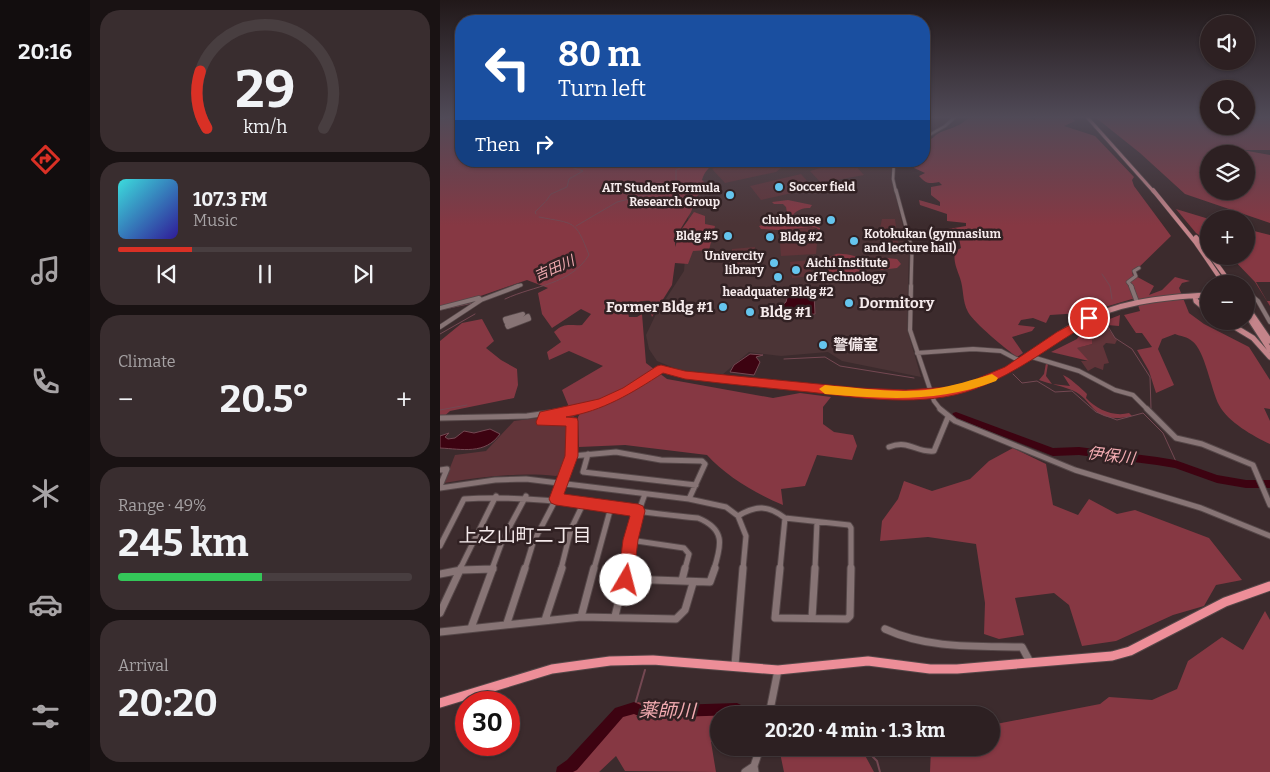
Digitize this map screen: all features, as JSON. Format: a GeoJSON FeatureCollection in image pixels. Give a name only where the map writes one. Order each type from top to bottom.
{"type":"FeatureCollection","features":[{"type":"Feature","properties":{"kind":"highway"},"geometry":{"type":"LineString","coordinates":[[440,703],[552,669],[585,663],[653,660],[778,670],[868,661],[930,669],[957,669],[1112,656],[1130,651],[1225,602],[1270,586]]}},
{"type":"Feature","properties":{"kind":"main road"},"geometry":{"type":"LineString","coordinates":[[1120,153],[1153,190],[1196,243],[1218,275]]}},
{"type":"Feature","properties":{"kind":"main road"},"geometry":{"type":"LineString","coordinates":[[1125,153],[1200,243]]}},
{"type":"Feature","properties":{"kind":"main road"},"geometry":{"type":"LineString","coordinates":[[1195,296],[1200,300]]}},
{"type":"Feature","properties":{"kind":"main road"},"geometry":{"type":"LineString","coordinates":[[1195,296],[1196,301],[1200,304]]}},
{"type":"Feature","properties":{"kind":"main road"},"geometry":{"type":"LineString","coordinates":[[661,369],[685,375],[850,392],[930,394],[971,386],[998,376],[1022,362],[1061,334],[1089,318],[1138,302],[1200,296]]}},
{"type":"Feature","properties":{"kind":"main road"},"geometry":{"type":"LineString","coordinates":[[1255,319],[1270,341]]}},
{"type":"Feature","properties":{"kind":"main road"},"geometry":{"type":"LineString","coordinates":[[1255,327],[1270,350]]}},
{"type":"Feature","properties":{"kind":"main road"},"geometry":{"type":"LineString","coordinates":[[1240,330],[1253,338],[1270,356]]}},
{"type":"Feature","properties":{"kind":"street"},"geometry":{"type":"LineString","coordinates":[[894,167],[893,178],[912,249],[909,325],[930,394],[948,417],[1076,470],[1201,508],[1270,536]]}},
{"type":"Feature","properties":{"kind":"street"},"geometry":{"type":"LineString","coordinates":[[1138,302],[1134,299],[1134,291],[1128,282],[1136,276],[1134,271],[1139,268]]}},
{"type":"Feature","properties":{"kind":"street"},"geometry":{"type":"LineString","coordinates":[[440,327],[481,300],[521,285]]}},
{"type":"Feature","properties":{"kind":"street"},"geometry":{"type":"LineString","coordinates":[[440,308],[479,298],[481,300]]}},
{"type":"Feature","properties":{"kind":"street"},"geometry":{"type":"LineString","coordinates":[[1255,299],[1270,322]]}},
{"type":"Feature","properties":{"kind":"street"},"geometry":{"type":"LineString","coordinates":[[528,316],[529,319],[518,325],[508,327],[507,325],[516,324],[528,316]]}},
{"type":"Feature","properties":{"kind":"street"},"geometry":{"type":"LineString","coordinates":[[917,353],[973,349],[1001,351],[1022,362],[1032,357],[1079,371],[1114,390],[1134,396],[1176,438],[1202,444],[1253,465],[1270,505]]}},
{"type":"Feature","properties":{"kind":"street"},"geometry":{"type":"LineString","coordinates":[[440,418],[544,415],[579,410],[602,403],[627,391],[661,369]]}},
{"type":"Feature","properties":{"kind":"street"},"geometry":{"type":"LineString","coordinates":[[507,623],[533,543],[556,499],[572,456],[572,421],[542,422],[544,415]]}},
{"type":"Feature","properties":{"kind":"street"},"geometry":{"type":"LineString","coordinates":[[890,447],[898,443],[909,443],[926,452],[934,451],[948,417]]}},
{"type":"Feature","properties":{"kind":"street"},"geometry":{"type":"LineString","coordinates":[[572,456],[616,452],[660,460],[702,461],[705,464],[689,499]]}},
{"type":"Feature","properties":{"kind":"street"},"geometry":{"type":"LineString","coordinates":[[588,454],[583,472],[610,474],[666,484],[696,485]]}},
{"type":"Feature","properties":{"kind":"street"},"geometry":{"type":"LineString","coordinates":[[440,470],[448,469],[440,487]]}},
{"type":"Feature","properties":{"kind":"street"},"geometry":{"type":"LineString","coordinates":[[440,487],[509,479],[561,483],[689,499],[726,506],[738,516],[746,536],[735,666]]}},
{"type":"Feature","properties":{"kind":"street"},"geometry":{"type":"LineString","coordinates":[[615,616],[626,580],[630,540],[645,494]]}},
{"type":"Feature","properties":{"kind":"street"},"geometry":{"type":"LineString","coordinates":[[440,613],[461,570],[472,538],[496,496]]}},
{"type":"Feature","properties":{"kind":"street"},"geometry":{"type":"LineString","coordinates":[[440,546],[464,499],[496,496],[526,496],[584,502],[698,518],[707,520],[715,526],[721,545],[710,582],[626,580]]}},
{"type":"Feature","properties":{"kind":"street"},"geometry":{"type":"LineString","coordinates":[[470,628],[508,528],[526,496]]}},
{"type":"Feature","properties":{"kind":"street"},"geometry":{"type":"LineString","coordinates":[[545,620],[564,561],[571,529],[584,502]]}},
{"type":"Feature","properties":{"kind":"street"},"geometry":{"type":"LineString","coordinates":[[738,516],[749,509],[761,506],[775,510],[785,518],[849,525],[851,528],[850,616],[847,619],[775,618],[773,616],[785,518]]}},
{"type":"Feature","properties":{"kind":"street"},"geometry":{"type":"LineString","coordinates":[[581,617],[590,587],[602,529],[610,507]]}},
{"type":"Feature","properties":{"kind":"street"},"geometry":{"type":"LineString","coordinates":[[812,618],[817,522]]}},
{"type":"Feature","properties":{"kind":"street"},"geometry":{"type":"LineString","coordinates":[[630,540],[684,548],[688,554],[682,580]]}},
{"type":"Feature","properties":{"kind":"street"},"geometry":{"type":"LineString","coordinates":[[440,574],[461,570],[493,569]]}},
{"type":"Feature","properties":{"kind":"street"},"geometry":{"type":"LineString","coordinates":[[440,632],[507,623],[581,617],[615,616],[676,619],[685,610],[693,582]]}},
{"type":"Feature","properties":{"kind":"street"},"geometry":{"type":"LineString","coordinates":[[885,629],[896,635],[951,645],[1022,647],[1030,662]]}},
{"type":"Feature","properties":{"kind":"street"},"geometry":{"type":"LineString","coordinates":[[771,706],[778,670]]}},
{"type":"Feature","properties":{"kind":"street"},"geometry":{"type":"LineString","coordinates":[[745,772],[755,769],[758,756]]}},
{"type":"Feature","properties":{"kind":"shaded area"},"geometry":{"type":"Polygon","coordinates":[[[440,153],[455,153],[455,167],[710,167],[702,180],[708,186],[712,186],[697,196],[691,212],[675,238],[675,247],[681,230],[694,212],[705,216],[705,224],[715,226],[709,250],[693,251],[688,264],[675,263],[672,285],[652,317],[650,311],[654,305],[650,301],[637,303],[628,313],[629,317],[637,317],[642,314],[646,363],[667,379],[773,398],[800,393],[831,397],[823,407],[823,424],[834,432],[853,435],[857,446],[852,460],[817,455],[805,486],[781,489],[783,505],[762,496],[742,484],[707,455],[625,445],[579,447],[578,417],[587,403],[569,407],[562,390],[603,366],[569,351],[549,360],[547,352],[561,342],[554,332],[567,325],[582,325],[591,314],[581,309],[552,328],[542,314],[538,293],[548,288],[527,280],[469,300],[440,307],[440,153]]]}},
{"type":"Feature","properties":{"kind":"shaded area"},"geometry":{"type":"Polygon","coordinates":[[[930,153],[1111,153],[1134,177],[1132,180],[1134,186],[1171,236],[1132,274],[1154,286],[1149,295],[1162,290],[1175,277],[1190,281],[1182,283],[1179,288],[1189,313],[1200,321],[1200,330],[1216,330],[1249,347],[1270,380],[1270,409],[1264,408],[1270,421],[1270,444],[1241,428],[1223,411],[1216,398],[1201,353],[1197,346],[1188,338],[1175,334],[1162,339],[1158,349],[1174,385],[1156,393],[1149,371],[1137,350],[1152,347],[1142,333],[1136,333],[1124,315],[1140,311],[1137,302],[1132,299],[1105,307],[1080,305],[1081,313],[1050,315],[1046,323],[1033,318],[1021,320],[1018,325],[1035,327],[1032,331],[1012,337],[1023,353],[1017,357],[977,323],[966,308],[955,262],[955,251],[961,248],[959,238],[948,229],[966,226],[966,223],[947,221],[947,214],[920,205],[919,200],[940,206],[940,202],[931,195],[931,187],[942,185],[939,182],[930,183],[924,181],[919,176],[925,173],[914,167],[930,167],[930,153]]]}},
{"type":"Feature","properties":{"kind":"shaded area"},"geometry":{"type":"Polygon","coordinates":[[[1140,153],[1200,153],[1200,199],[1185,194],[1140,153]]]}},
{"type":"Feature","properties":{"kind":"shaded area"},"geometry":{"type":"Polygon","coordinates":[[[1255,153],[1270,155],[1270,223],[1255,218],[1255,210],[1232,210],[1203,200],[1255,200],[1255,153]]]}},
{"type":"Feature","properties":{"kind":"shaded area"},"geometry":{"type":"Polygon","coordinates":[[[716,167],[782,167],[776,172],[725,183],[712,169],[716,167]]]}},
{"type":"Feature","properties":{"kind":"shaded area"},"geometry":{"type":"Polygon","coordinates":[[[824,167],[857,167],[864,175],[821,183],[810,171],[824,167]]]}},
{"type":"Feature","properties":{"kind":"shaded area","name":"Aichi Institute of Technology"},"geometry":{"type":"Polygon","coordinates":[[[892,167],[891,178],[909,250],[907,329],[921,377],[842,361],[828,352],[781,356],[749,352],[722,375],[679,370],[657,361],[649,349],[646,335],[656,314],[684,271],[689,208],[703,168],[892,167]]]}},
{"type":"Feature","properties":{"kind":"shaded area","name":"Soccer field"},"geometry":{"type":"Polygon","coordinates":[[[801,174],[809,183],[805,190],[761,200],[750,186],[801,174]]]}},
{"type":"Feature","properties":{"kind":"shaded area"},"geometry":{"type":"Polygon","coordinates":[[[788,200],[812,205],[810,208],[793,214],[791,224],[812,223],[794,227],[814,226],[820,228],[820,234],[817,228],[812,227],[779,230],[761,229],[759,226],[767,224],[773,219],[788,218],[786,207],[783,204],[774,204],[772,202],[788,200]]]}},
{"type":"Feature","properties":{"kind":"shaded area"},"geometry":{"type":"Polygon","coordinates":[[[1176,209],[1200,216],[1200,236],[1176,209]]]}},
{"type":"Feature","properties":{"kind":"shaded area"},"geometry":{"type":"Polygon","coordinates":[[[882,219],[895,219],[898,243],[885,243],[880,228],[882,219]]]}},
{"type":"Feature","properties":{"kind":"shaded area"},"geometry":{"type":"Polygon","coordinates":[[[813,227],[816,235],[811,238],[780,241],[779,230],[813,227]]]}},
{"type":"Feature","properties":{"kind":"shaded area"},"geometry":{"type":"Polygon","coordinates":[[[1255,231],[1270,235],[1270,282],[1256,282],[1267,301],[1270,301],[1270,306],[1255,282],[1255,275],[1248,275],[1239,265],[1255,265],[1255,231]]]}},
{"type":"Feature","properties":{"kind":"shaded area"},"geometry":{"type":"Polygon","coordinates":[[[812,240],[817,243],[816,254],[781,256],[780,243],[812,240]]]}},
{"type":"Feature","properties":{"kind":"shaded area"},"geometry":{"type":"Polygon","coordinates":[[[755,247],[756,257],[740,258],[740,264],[731,265],[732,249],[755,247]]]}},
{"type":"Feature","properties":{"kind":"shaded area"},"geometry":{"type":"Polygon","coordinates":[[[836,254],[854,256],[863,259],[869,264],[860,272],[858,277],[840,282],[828,275],[828,258],[836,254]]]}},
{"type":"Feature","properties":{"kind":"shaded area"},"geometry":{"type":"Polygon","coordinates":[[[875,257],[897,259],[901,264],[897,268],[881,270],[871,260],[875,257]]]}},
{"type":"Feature","properties":{"kind":"shaded area"},"geometry":{"type":"Polygon","coordinates":[[[809,260],[812,276],[792,278],[790,262],[809,260]]]}},
{"type":"Feature","properties":{"kind":"shaded area"},"geometry":{"type":"Polygon","coordinates":[[[788,294],[814,294],[815,314],[785,316],[781,313],[780,307],[786,302],[788,294]]]}},
{"type":"Feature","properties":{"kind":"shaded area"},"geometry":{"type":"Polygon","coordinates":[[[1120,315],[1119,326],[1107,325],[1109,330],[1101,328],[1101,335],[1092,339],[1092,344],[1077,348],[1089,361],[1051,352],[1077,339],[1081,332],[1089,327],[1120,315]]]}},
{"type":"Feature","properties":{"kind":"shaded area"},"geometry":{"type":"Polygon","coordinates":[[[482,319],[494,341],[486,348],[501,360],[517,369],[518,385],[514,398],[450,411],[440,420],[440,341],[462,323],[482,319]]]}},
{"type":"Feature","properties":{"kind":"shaded area"},"geometry":{"type":"Polygon","coordinates":[[[1101,328],[1109,330],[1117,340],[1115,344],[1106,343],[1103,346],[1109,363],[1104,364],[1103,370],[1095,367],[1088,371],[1081,361],[1089,361],[1076,348],[1092,344],[1092,339],[1101,328]]]}},
{"type":"Feature","properties":{"kind":"shaded area"},"geometry":{"type":"Polygon","coordinates":[[[750,354],[763,355],[756,357],[760,362],[754,375],[730,372],[734,365],[750,354]]]}},
{"type":"Feature","properties":{"kind":"shaded area"},"geometry":{"type":"Polygon","coordinates":[[[1046,363],[1048,364],[1046,376],[1052,384],[1039,380],[1044,374],[1046,363]]]}},
{"type":"Feature","properties":{"kind":"shaded area"},"geometry":{"type":"Polygon","coordinates":[[[1063,375],[1085,392],[1087,394],[1086,398],[1095,406],[1106,412],[1129,413],[1132,416],[1118,418],[1100,414],[1077,393],[1052,384],[1070,386],[1063,375]]]}},
{"type":"Feature","properties":{"kind":"shaded area"},"geometry":{"type":"Polygon","coordinates":[[[577,413],[569,423],[569,450],[561,473],[556,476],[514,475],[444,483],[455,455],[486,451],[514,421],[577,413]]]}},
{"type":"Feature","properties":{"kind":"shaded area"},"geometry":{"type":"Polygon","coordinates":[[[490,429],[500,434],[494,441],[480,448],[465,450],[440,448],[440,436],[449,433],[445,437],[448,439],[455,438],[464,431],[474,433],[490,429]]]}},
{"type":"Feature","properties":{"kind":"shaded area"},"geometry":{"type":"Polygon","coordinates":[[[1013,448],[1046,464],[1053,505],[1078,515],[1089,499],[1117,514],[1135,510],[1209,538],[1242,580],[1216,585],[1204,606],[1173,615],[1116,641],[1082,646],[1069,605],[1054,593],[1015,598],[1024,635],[999,639],[984,634],[985,603],[976,544],[928,537],[880,541],[882,521],[898,499],[904,481],[932,491],[970,479],[989,461],[1013,448]]]}},
{"type":"Feature","properties":{"kind":"shaded area"},"geometry":{"type":"Polygon","coordinates":[[[1265,611],[1270,620],[1270,772],[930,772],[931,756],[1000,756],[1000,723],[1100,704],[1109,697],[1152,700],[1177,689],[1188,661],[1222,637],[1243,650],[1265,611]]]}},
{"type":"Feature","properties":{"kind":"shaded area"},"geometry":{"type":"Polygon","coordinates":[[[638,702],[653,707],[661,716],[710,715],[710,756],[713,756],[716,772],[625,771],[616,756],[599,772],[566,772],[583,759],[616,718],[638,702]]]}},
{"type":"Feature","properties":{"kind":"shaded area"},"geometry":{"type":"Polygon","coordinates":[[[781,756],[865,756],[874,772],[784,772],[781,756]]]}},
{"type":"Feature","properties":{"kind":"waterway","name":"吉田川"},"geometry":{"type":"LineString","coordinates":[[546,201],[551,194],[567,187],[569,179],[583,171],[570,167]]}},
{"type":"Feature","properties":{"kind":"waterway"},"geometry":{"type":"LineString","coordinates":[[662,191],[676,182],[676,170],[682,167]]}},
{"type":"Feature","properties":{"kind":"waterway"},"geometry":{"type":"LineString","coordinates":[[662,191],[684,190]]}},
{"type":"Feature","properties":{"kind":"waterway"},"geometry":{"type":"LineString","coordinates":[[576,226],[617,202],[662,191]]}},
{"type":"Feature","properties":{"kind":"waterway","name":"吉田川"},"geometry":{"type":"LineString","coordinates":[[536,214],[535,212],[545,202]]}},
{"type":"Feature","properties":{"kind":"waterway","name":"吉田川"},"geometry":{"type":"LineString","coordinates":[[505,299],[551,283],[572,273],[589,255],[577,229],[572,225],[539,217]]}},
{"type":"Feature","properties":{"kind":"waterway"},"geometry":{"type":"LineString","coordinates":[[1102,274],[1110,286],[1112,299]]}},
{"type":"Feature","properties":{"kind":"waterway"},"geometry":{"type":"LineString","coordinates":[[440,310],[473,303]]}},
{"type":"Feature","properties":{"kind":"waterway","name":"吉田川"},"geometry":{"type":"LineString","coordinates":[[440,334],[475,314]]}},
{"type":"Feature","properties":{"kind":"waterway"},"geometry":{"type":"LineString","coordinates":[[1108,318],[1107,325],[1115,338],[1132,349],[1150,377],[1151,408]]}},
{"type":"Feature","properties":{"kind":"waterway"},"geometry":{"type":"LineString","coordinates":[[784,359],[825,357],[840,366],[914,378]]}},
{"type":"Feature","properties":{"kind":"waterway"},"geometry":{"type":"LineString","coordinates":[[1013,374],[1022,383],[1037,381],[1055,392],[1072,391],[1096,412],[1117,420],[1143,413],[1163,433],[1178,466]]}},
{"type":"Feature","properties":{"kind":"waterway"},"geometry":{"type":"LineString","coordinates":[[440,410],[467,405]]}},
{"type":"Feature","properties":{"kind":"waterway","name":"伊保川"},"geometry":{"type":"LineString","coordinates":[[956,415],[1053,452],[1079,451],[1157,461],[1175,464],[1217,479],[1246,484],[1270,484]]}},
{"type":"Feature","properties":{"kind":"waterway"},"geometry":{"type":"LineString","coordinates":[[634,708],[645,670]]}},
{"type":"Feature","properties":{"kind":"waterway","name":"薬師川"},"geometry":{"type":"LineString","coordinates":[[562,772],[572,765],[619,712],[634,708],[643,712],[710,710]]}},
{"type":"Feature","properties":{"kind":"waterway"},"geometry":{"type":"LineString","coordinates":[[872,756],[877,761],[880,772]]}},
{"type":"Feature","properties":{"kind":"slow traffic"},"geometry":{"type":"LineString","coordinates":[[825,389],[860,393],[930,394],[948,392],[992,378]]}},
{"type":"Feature","properties":{"kind":"place","name":"Soccer field"},"geometry":{"type":"Point","coordinates":[779,187]}},
{"type":"Feature","properties":{"kind":"place","name":"AIT Student Formula Research Group"},"geometry":{"type":"Point","coordinates":[730,195]}},
{"type":"Feature","properties":{"kind":"place","name":"clubhouse"},"geometry":{"type":"Point","coordinates":[831,220]}},
{"type":"Feature","properties":{"kind":"place","name":"Bldg #5"},"geometry":{"type":"Point","coordinates":[728,236]}},
{"type":"Feature","properties":{"kind":"place","name":"Bldg #2"},"geometry":{"type":"Point","coordinates":[770,237]}},
{"type":"Feature","properties":{"kind":"place","name":"Kotokukan (gymnasium and lecture hall)"},"geometry":{"type":"Point","coordinates":[854,241]}},
{"type":"Feature","properties":{"kind":"place","name":"Univercity library"},"geometry":{"type":"Point","coordinates":[774,263]}},
{"type":"Feature","properties":{"kind":"place","name":"Aichi Institute of Technology"},"geometry":{"type":"Point","coordinates":[796,270]}},
{"type":"Feature","properties":{"kind":"place","name":"headquater Bldg #2"},"geometry":{"type":"Point","coordinates":[778,277]}},
{"type":"Feature","properties":{"kind":"place","name":"Dormitory"},"geometry":{"type":"Point","coordinates":[849,303]}},
{"type":"Feature","properties":{"kind":"place","name":"Former Bldg #1"},"geometry":{"type":"Point","coordinates":[723,307]}},
{"type":"Feature","properties":{"kind":"place","name":"Bldg #1"},"geometry":{"type":"Point","coordinates":[750,312]}},
{"type":"Feature","properties":{"kind":"place","name":"警備室"},"geometry":{"type":"Point","coordinates":[823,345]}},
{"type":"Feature","properties":{"kind":"district","name":"上之山町二丁目"},"geometry":{"type":"Point","coordinates":[525,535]}},
{"type":"Feature","properties":{"kind":"route"},"geometry":{"type":"LineString","coordinates":[[626,580],[630,540],[638,511],[556,499],[572,456],[572,421],[542,422],[544,415],[579,410],[615,398],[661,369],[707,378],[860,393],[906,395],[948,392],[998,376],[1030,358],[1061,334],[1089,318]]}}]}
